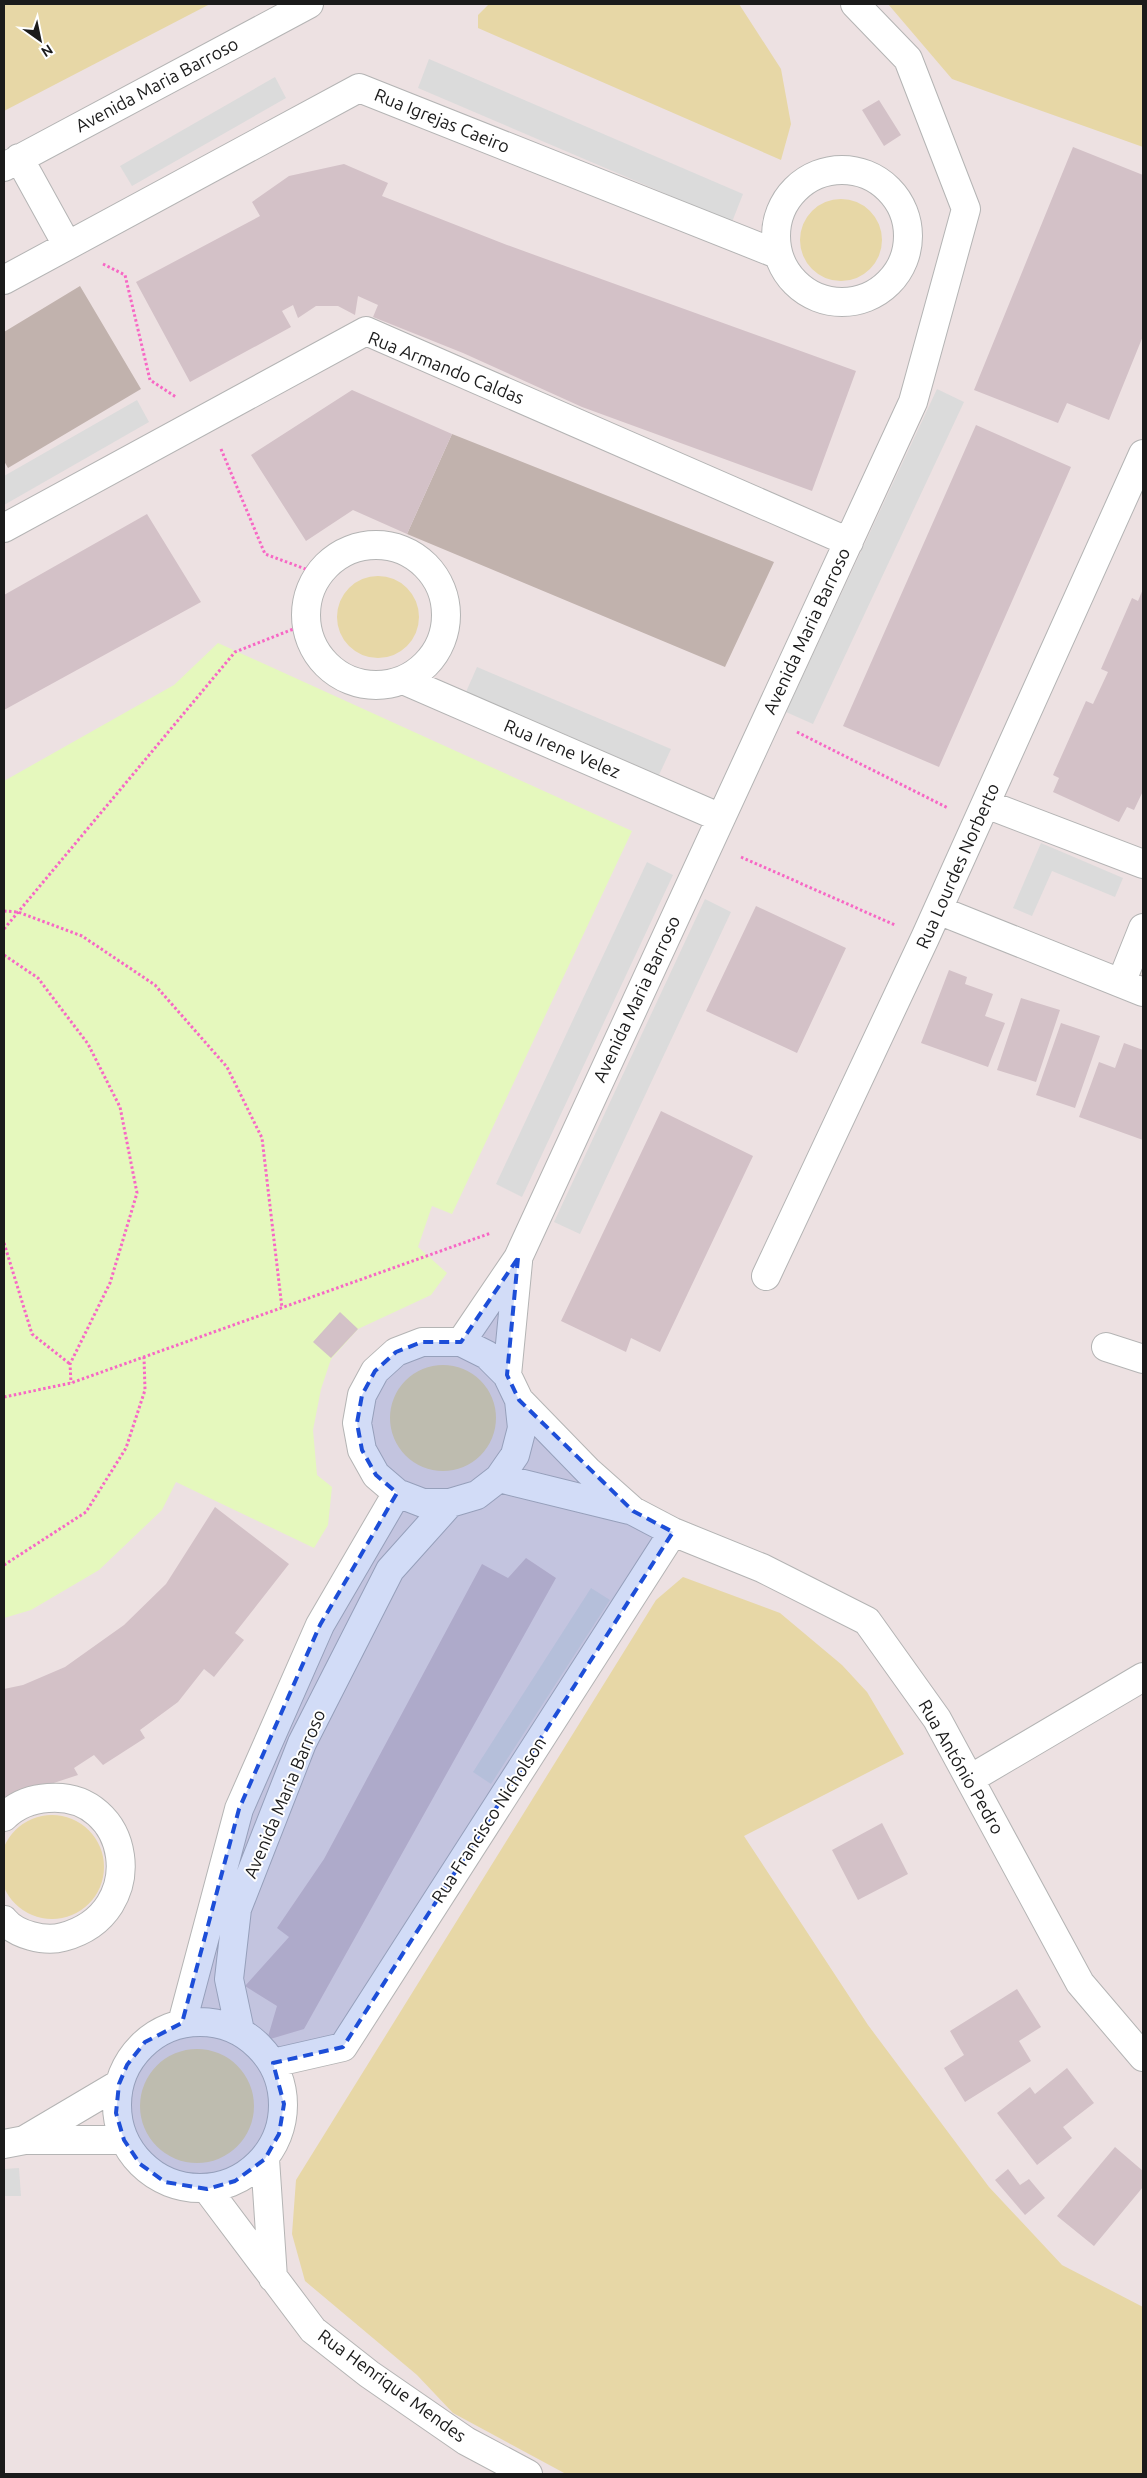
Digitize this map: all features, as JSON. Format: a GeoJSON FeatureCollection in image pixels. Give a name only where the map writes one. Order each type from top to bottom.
{"type":"FeatureCollection","features":[{"type":"Feature","properties":{"kind":"street","name":"Avenida Maria Barroso"},"geometry":{"type":"LineString","coordinates":[[11,163],[310,4]]}},
{"type":"Feature","properties":{"kind":"street","name":"Avenida Maria Barroso"},"geometry":{"type":"LineString","coordinates":[[461,1342],[518,1258],[913,402],[966,209],[908,60],[855,4]]}},
{"type":"Feature","properties":{"kind":"street","name":"Rua Igrejas Caeiro"},"geometry":{"type":"LineString","coordinates":[[4,280],[359,88],[777,254]]}},
{"type":"Feature","properties":{"kind":"street"},"geometry":{"type":"LineString","coordinates":[[11,163],[67,245]]}},
{"type":"Feature","properties":{"kind":"street"},"geometry":{"type":"LineString","coordinates":[[846,169],[869,175],[895,194],[906,215],[909,238],[908,246],[904,261],[892,281],[874,295],[851,302],[824,301],[803,291],[786,274],[777,254],[776,223],[785,201],[800,184],[823,172],[846,169]]}},
{"type":"Feature","properties":{"kind":"street","name":"Rua Armando Caldas"},"geometry":{"type":"LineString","coordinates":[[4,528],[366,331],[849,542]]}},
{"type":"Feature","properties":{"kind":"street","name":"Rua Lourdes Norberto"},"geometry":{"type":"LineString","coordinates":[[766,1276],[938,910],[1143,454]]}},
{"type":"Feature","properties":{"kind":"street"},"geometry":{"type":"LineString","coordinates":[[388,545],[413,554],[432,572],[444,594],[447,620],[440,645],[425,666],[403,680],[378,686],[352,682],[330,669],[314,648],[306,624],[308,598],[319,574],[338,556],[362,546],[388,545]]}},
{"type":"Feature","properties":{"kind":"street","name":"Rua Irene Velez"},"geometry":{"type":"LineString","coordinates":[[403,680],[721,818]]}},
{"type":"Feature","properties":{"kind":"street"},"geometry":{"type":"LineString","coordinates":[[982,813],[1143,864]]}},
{"type":"Feature","properties":{"kind":"street"},"geometry":{"type":"LineString","coordinates":[[938,910],[1132,987],[1143,928]]}},
{"type":"Feature","properties":{"kind":"street","name":"Avenida Maria Barroso"},"geometry":{"type":"LineString","coordinates":[[507,1375],[518,1258]]}},
{"type":"Feature","properties":{"kind":"street","name":"Avenida Maria Barroso"},"geometry":{"type":"LineString","coordinates":[[422,1342],[461,1342],[487,1355],[507,1375],[519,1400],[522,1428],[515,1455],[499,1478],[477,1495],[450,1504],[423,1503],[397,1493],[376,1475],[362,1450],[357,1423],[362,1395],[375,1371],[396,1352],[422,1342]]}},
{"type":"Feature","properties":{"kind":"street"},"geometry":{"type":"LineString","coordinates":[[1106,1347],[1143,1359]]}},
{"type":"Feature","properties":{"kind":"street","name":"Rua António Pedro"},"geometry":{"type":"LineString","coordinates":[[519,1400],[588,1471],[633,1511]]}},
{"type":"Feature","properties":{"kind":"street","name":"Rua António Pedro"},"geometry":{"type":"LineString","coordinates":[[499,1478],[633,1511],[673,1532],[762,1568],[867,1621],[938,1719],[1080,1983],[1143,2057]]}},
{"type":"Feature","properties":{"kind":"street","name":"Avenida Maria Barroso"},"geometry":{"type":"LineString","coordinates":[[182,2023],[239,1809],[320,1625],[397,1493]]}},
{"type":"Feature","properties":{"kind":"street","name":"Avenida Maria Barroso"},"geometry":{"type":"LineString","coordinates":[[240,2031],[229,1979],[238,1910],[302,1743],[390,1570],[450,1504]]}},
{"type":"Feature","properties":{"kind":"street","name":"Rua Francisco Nicholson"},"geometry":{"type":"LineString","coordinates":[[273,2063],[343,2047],[673,1532]]}},
{"type":"Feature","properties":{"kind":"street"},"geometry":{"type":"LineString","coordinates":[[970,1779],[1143,1677]]}},
{"type":"Feature","properties":{"kind":"street"},"geometry":{"type":"LineString","coordinates":[[4,1817],[10,1810],[34,1799],[60,1797],[85,1805],[106,1822],[118,1844],[122,1870],[117,1896],[102,1917],[81,1932],[56,1939],[30,1936],[4,1920]]}},
{"type":"Feature","properties":{"kind":"street"},"geometry":{"type":"LineString","coordinates":[[212,2022],[240,2031],[255,2041],[273,2063],[284,2104],[279,2134],[265,2159],[235,2181],[207,2189],[165,2182],[140,2164],[124,2140],[116,2113],[119,2084],[127,2065],[145,2042],[182,2023],[212,2022]]}},
{"type":"Feature","properties":{"kind":"street"},"geometry":{"type":"LineString","coordinates":[[14,2142],[119,2084]]}},
{"type":"Feature","properties":{"kind":"street"},"geometry":{"type":"LineString","coordinates":[[14,2142],[124,2140]]}},
{"type":"Feature","properties":{"kind":"street"},"geometry":{"type":"LineString","coordinates":[[265,2159],[274,2278]]}},
{"type":"Feature","properties":{"kind":"street","name":"Rua Henrique Mendes"},"geometry":{"type":"LineString","coordinates":[[207,2189],[313,2330],[369,2374],[466,2441],[528,2474]]}},
{"type":"Feature","properties":{"kind":"path"},"geometry":{"type":"LineString","coordinates":[[4,929],[235,652],[306,624]]}},
{"type":"Feature","properties":{"kind":"path"},"geometry":{"type":"LineString","coordinates":[[767,718],[982,813]]}},
{"type":"Feature","properties":{"kind":"path"},"geometry":{"type":"LineString","coordinates":[[709,843],[925,938]]}},
{"type":"Feature","properties":{"kind":"path"},"geometry":{"type":"LineString","coordinates":[[4,911],[18,912],[82,936],[155,985],[227,1067],[262,1138],[282,1308]]}},
{"type":"Feature","properties":{"kind":"path"},"geometry":{"type":"LineString","coordinates":[[4,955],[38,978],[88,1044],[120,1107],[136,1193],[110,1283],[70,1364],[71,1383]]}},
{"type":"Feature","properties":{"kind":"path"},"geometry":{"type":"LineString","coordinates":[[4,1397],[71,1383],[537,1217]]}},
{"type":"Feature","properties":{"kind":"path"},"geometry":{"type":"LineString","coordinates":[[4,1243],[32,1334],[70,1364]]}},
{"type":"Feature","properties":{"kind":"path"},"geometry":{"type":"LineString","coordinates":[[4,1565],[86,1512],[126,1448],[145,1390],[144,1357]]}},
{"type":"Feature","properties":{"kind":"highlighted area"},"geometry":{"type":"Polygon","coordinates":[[[518,1258],[507,1375],[519,1400],[633,1511],[673,1532],[343,2047],[273,2063],[284,2104],[279,2134],[265,2159],[235,2181],[207,2189],[165,2182],[140,2164],[124,2140],[116,2113],[119,2084],[127,2065],[145,2042],[182,2023],[239,1809],[320,1625],[397,1493],[376,1475],[362,1450],[357,1423],[362,1395],[375,1371],[396,1352],[422,1342],[461,1342],[518,1258]]]}},
{"type":"Feature","properties":{"kind":"shaded area"},"geometry":{"type":"Polygon","coordinates":[[[4,4],[210,4],[4,111],[4,4]]]}},
{"type":"Feature","properties":{"kind":"shaded area"},"geometry":{"type":"Polygon","coordinates":[[[489,4],[739,4],[781,69],[791,124],[781,160],[478,28],[478,15],[489,4]]]}},
{"type":"Feature","properties":{"kind":"shaded area"},"geometry":{"type":"Polygon","coordinates":[[[888,4],[1143,4],[1143,147],[952,79],[888,4]]]}},
{"type":"Feature","properties":{"kind":"shaded area"},"geometry":{"type":"Polygon","coordinates":[[[429,59],[743,194],[732,222],[418,88],[429,59]]]}},
{"type":"Feature","properties":{"kind":"shaded area"},"geometry":{"type":"Polygon","coordinates":[[[275,77],[286,98],[132,186],[120,166],[275,77]]]}},
{"type":"Feature","properties":{"kind":"shaded area"},"geometry":{"type":"Polygon","coordinates":[[[841,199],[857,202],[870,211],[879,224],[882,240],[879,256],[870,269],[857,278],[841,281],[825,278],[812,269],[803,256],[800,240],[803,224],[812,211],[825,202],[841,199]]]}},
{"type":"Feature","properties":{"kind":"shaded area"},"geometry":{"type":"Polygon","coordinates":[[[80,286],[141,389],[8,468],[4,461],[4,332],[80,286]]]}},
{"type":"Feature","properties":{"kind":"shaded area"},"geometry":{"type":"Polygon","coordinates":[[[937,389],[964,402],[813,724],[786,712],[937,389]]]}},
{"type":"Feature","properties":{"kind":"shaded area"},"geometry":{"type":"Polygon","coordinates":[[[137,400],[149,422],[4,505],[4,476],[137,400]]]}},
{"type":"Feature","properties":{"kind":"shaded area"},"geometry":{"type":"Polygon","coordinates":[[[452,434],[774,562],[725,667],[407,534],[452,434]]]}},
{"type":"Feature","properties":{"kind":"shaded area"},"geometry":{"type":"Polygon","coordinates":[[[378,576],[394,579],[407,588],[416,601],[419,617],[416,633],[407,646],[394,655],[378,658],[362,655],[349,646],[340,633],[337,617],[340,601],[349,588],[362,579],[378,576]]]}},
{"type":"Feature","properties":{"kind":"shaded area"},"geometry":{"type":"Polygon","coordinates":[[[477,667],[671,749],[659,775],[466,692],[477,667]]]}},
{"type":"Feature","properties":{"kind":"shaded area"},"geometry":{"type":"Polygon","coordinates":[[[1041,843],[1123,878],[1115,897],[1052,871],[1032,916],[1013,908],[1041,843]]]}},
{"type":"Feature","properties":{"kind":"shaded area"},"geometry":{"type":"Polygon","coordinates":[[[647,862],[673,875],[522,1197],[496,1184],[647,862]]]}},
{"type":"Feature","properties":{"kind":"shaded area"},"geometry":{"type":"Polygon","coordinates":[[[705,899],[731,912],[580,1234],[554,1222],[705,899]]]}},
{"type":"Feature","properties":{"kind":"shaded area"},"geometry":{"type":"Polygon","coordinates":[[[443,1365],[463,1369],[480,1381],[492,1398],[496,1418],[492,1438],[480,1455],[463,1467],[443,1471],[423,1467],[406,1455],[394,1438],[390,1418],[394,1398],[406,1381],[423,1369],[443,1365]]]}},
{"type":"Feature","properties":{"kind":"shaded area"},"geometry":{"type":"Polygon","coordinates":[[[683,1577],[780,1613],[842,1665],[867,1692],[904,1754],[744,1836],[868,2025],[989,2187],[1062,2265],[1143,2307],[1143,2474],[566,2474],[453,2413],[417,2375],[305,2281],[292,2234],[296,2180],[656,1600],[683,1577]]]}},
{"type":"Feature","properties":{"kind":"shaded area"},"geometry":{"type":"Polygon","coordinates":[[[591,1588],[610,1600],[491,1784],[473,1772],[591,1588]]]}},
{"type":"Feature","properties":{"kind":"shaded area"},"geometry":{"type":"Polygon","coordinates":[[[52,1815],[72,1819],[89,1830],[100,1847],[104,1867],[100,1887],[89,1904],[72,1915],[52,1919],[32,1915],[15,1904],[4,1887],[0,1867],[4,1847],[15,1830],[32,1819],[52,1815]]]}},
{"type":"Feature","properties":{"kind":"shaded area"},"geometry":{"type":"Polygon","coordinates":[[[197,2049],[219,2053],[237,2066],[250,2084],[254,2106],[250,2128],[237,2146],[219,2159],[197,2163],[175,2159],[157,2146],[144,2128],[140,2106],[144,2084],[157,2066],[175,2053],[197,2049]]]}},
{"type":"Feature","properties":{"kind":"shaded area"},"geometry":{"type":"Polygon","coordinates":[[[19,2168],[21,2196],[4,2196],[4,2169],[19,2168]]]}},
{"type":"Feature","properties":{"kind":"green space"},"geometry":{"type":"Polygon","coordinates":[[[218,643],[632,831],[452,1214],[432,1206],[418,1247],[447,1273],[431,1295],[358,1329],[331,1359],[321,1389],[313,1430],[317,1475],[332,1487],[328,1525],[314,1548],[176,1482],[162,1510],[99,1570],[31,1610],[4,1618],[4,781],[174,685],[218,643]]]}},
{"type":"Feature","properties":{"kind":"building"},"geometry":{"type":"Polygon","coordinates":[[[879,100],[901,135],[884,146],[862,110],[879,100]]]}},
{"type":"Feature","properties":{"kind":"building"},"geometry":{"type":"Polygon","coordinates":[[[1073,147],[1143,175],[1143,336],[1109,420],[1067,403],[1058,423],[974,390],[1073,147]]]}},
{"type":"Feature","properties":{"kind":"building"},"geometry":{"type":"Polygon","coordinates":[[[344,164],[388,183],[382,196],[507,245],[856,371],[812,491],[582,407],[463,353],[373,317],[378,305],[358,296],[355,315],[338,306],[316,306],[298,318],[293,305],[282,311],[291,327],[190,382],[136,282],[260,216],[252,202],[289,176],[344,164]]]}},
{"type":"Feature","properties":{"kind":"building"},"geometry":{"type":"Polygon","coordinates":[[[352,390],[452,434],[407,534],[353,510],[306,541],[251,455],[352,390]]]}},
{"type":"Feature","properties":{"kind":"building"},"geometry":{"type":"Polygon","coordinates":[[[976,425],[1071,467],[939,767],[843,726],[976,425]]]}},
{"type":"Feature","properties":{"kind":"building"},"geometry":{"type":"Polygon","coordinates":[[[147,514],[201,602],[4,710],[4,595],[147,514]]]}},
{"type":"Feature","properties":{"kind":"building"},"geometry":{"type":"Polygon","coordinates":[[[1143,589],[1143,791],[1134,810],[1127,807],[1119,822],[1053,792],[1059,778],[1053,775],[1086,701],[1093,704],[1108,672],[1101,669],[1132,598],[1138,601],[1143,589]]]}},
{"type":"Feature","properties":{"kind":"building"},"geometry":{"type":"Polygon","coordinates":[[[756,906],[846,948],[797,1053],[706,1011],[756,906]]]}},
{"type":"Feature","properties":{"kind":"building"},"geometry":{"type":"Polygon","coordinates":[[[949,970],[967,977],[965,984],[993,994],[985,1016],[1005,1023],[988,1067],[921,1043],[949,970]]]}},
{"type":"Feature","properties":{"kind":"building"},"geometry":{"type":"Polygon","coordinates":[[[1021,998],[1060,1010],[1036,1082],[997,1070],[1021,998]]]}},
{"type":"Feature","properties":{"kind":"building"},"geometry":{"type":"Polygon","coordinates":[[[1061,1023],[1100,1036],[1075,1108],[1036,1095],[1061,1023]]]}},
{"type":"Feature","properties":{"kind":"building"},"geometry":{"type":"Polygon","coordinates":[[[1124,1043],[1143,1050],[1143,1140],[1079,1117],[1099,1062],[1115,1068],[1124,1043]]]}},
{"type":"Feature","properties":{"kind":"building"},"geometry":{"type":"Polygon","coordinates":[[[661,1111],[753,1156],[660,1352],[631,1338],[626,1352],[561,1321],[661,1111]]]}},
{"type":"Feature","properties":{"kind":"building"},"geometry":{"type":"Polygon","coordinates":[[[340,1312],[358,1329],[331,1358],[313,1342],[340,1312]]]}},
{"type":"Feature","properties":{"kind":"building"},"geometry":{"type":"Polygon","coordinates":[[[215,1507],[289,1564],[235,1633],[244,1640],[214,1677],[204,1669],[178,1702],[140,1730],[145,1738],[103,1765],[94,1755],[74,1768],[78,1775],[11,1797],[4,1805],[4,1689],[23,1685],[65,1667],[124,1625],[166,1584],[215,1507]]]}},
{"type":"Feature","properties":{"kind":"building"},"geometry":{"type":"Polygon","coordinates":[[[526,1558],[556,1578],[304,2029],[267,2040],[277,2006],[245,1986],[289,1937],[277,1928],[324,1859],[482,1564],[508,1578],[526,1558]]]}},
{"type":"Feature","properties":{"kind":"building"},"geometry":{"type":"Polygon","coordinates":[[[882,1823],[908,1874],[858,1900],[832,1850],[882,1823]]]}},
{"type":"Feature","properties":{"kind":"building"},"geometry":{"type":"Polygon","coordinates":[[[1017,1989],[1041,2027],[1019,2041],[1031,2061],[965,2102],[944,2068],[964,2055],[950,2031],[1017,1989]]]}},
{"type":"Feature","properties":{"kind":"building"},"geometry":{"type":"Polygon","coordinates":[[[1067,2068],[1094,2103],[1063,2127],[1072,2138],[1037,2165],[997,2113],[1030,2087],[1035,2094],[1067,2068]]]}},
{"type":"Feature","properties":{"kind":"building"},"geometry":{"type":"Polygon","coordinates":[[[1115,2147],[1143,2171],[1143,2187],[1094,2246],[1057,2216],[1115,2147]]]}},
{"type":"Feature","properties":{"kind":"building"},"geometry":{"type":"Polygon","coordinates":[[[1008,2169],[1020,2185],[1029,2179],[1045,2198],[1025,2215],[995,2180],[1008,2169]]]}}]}
